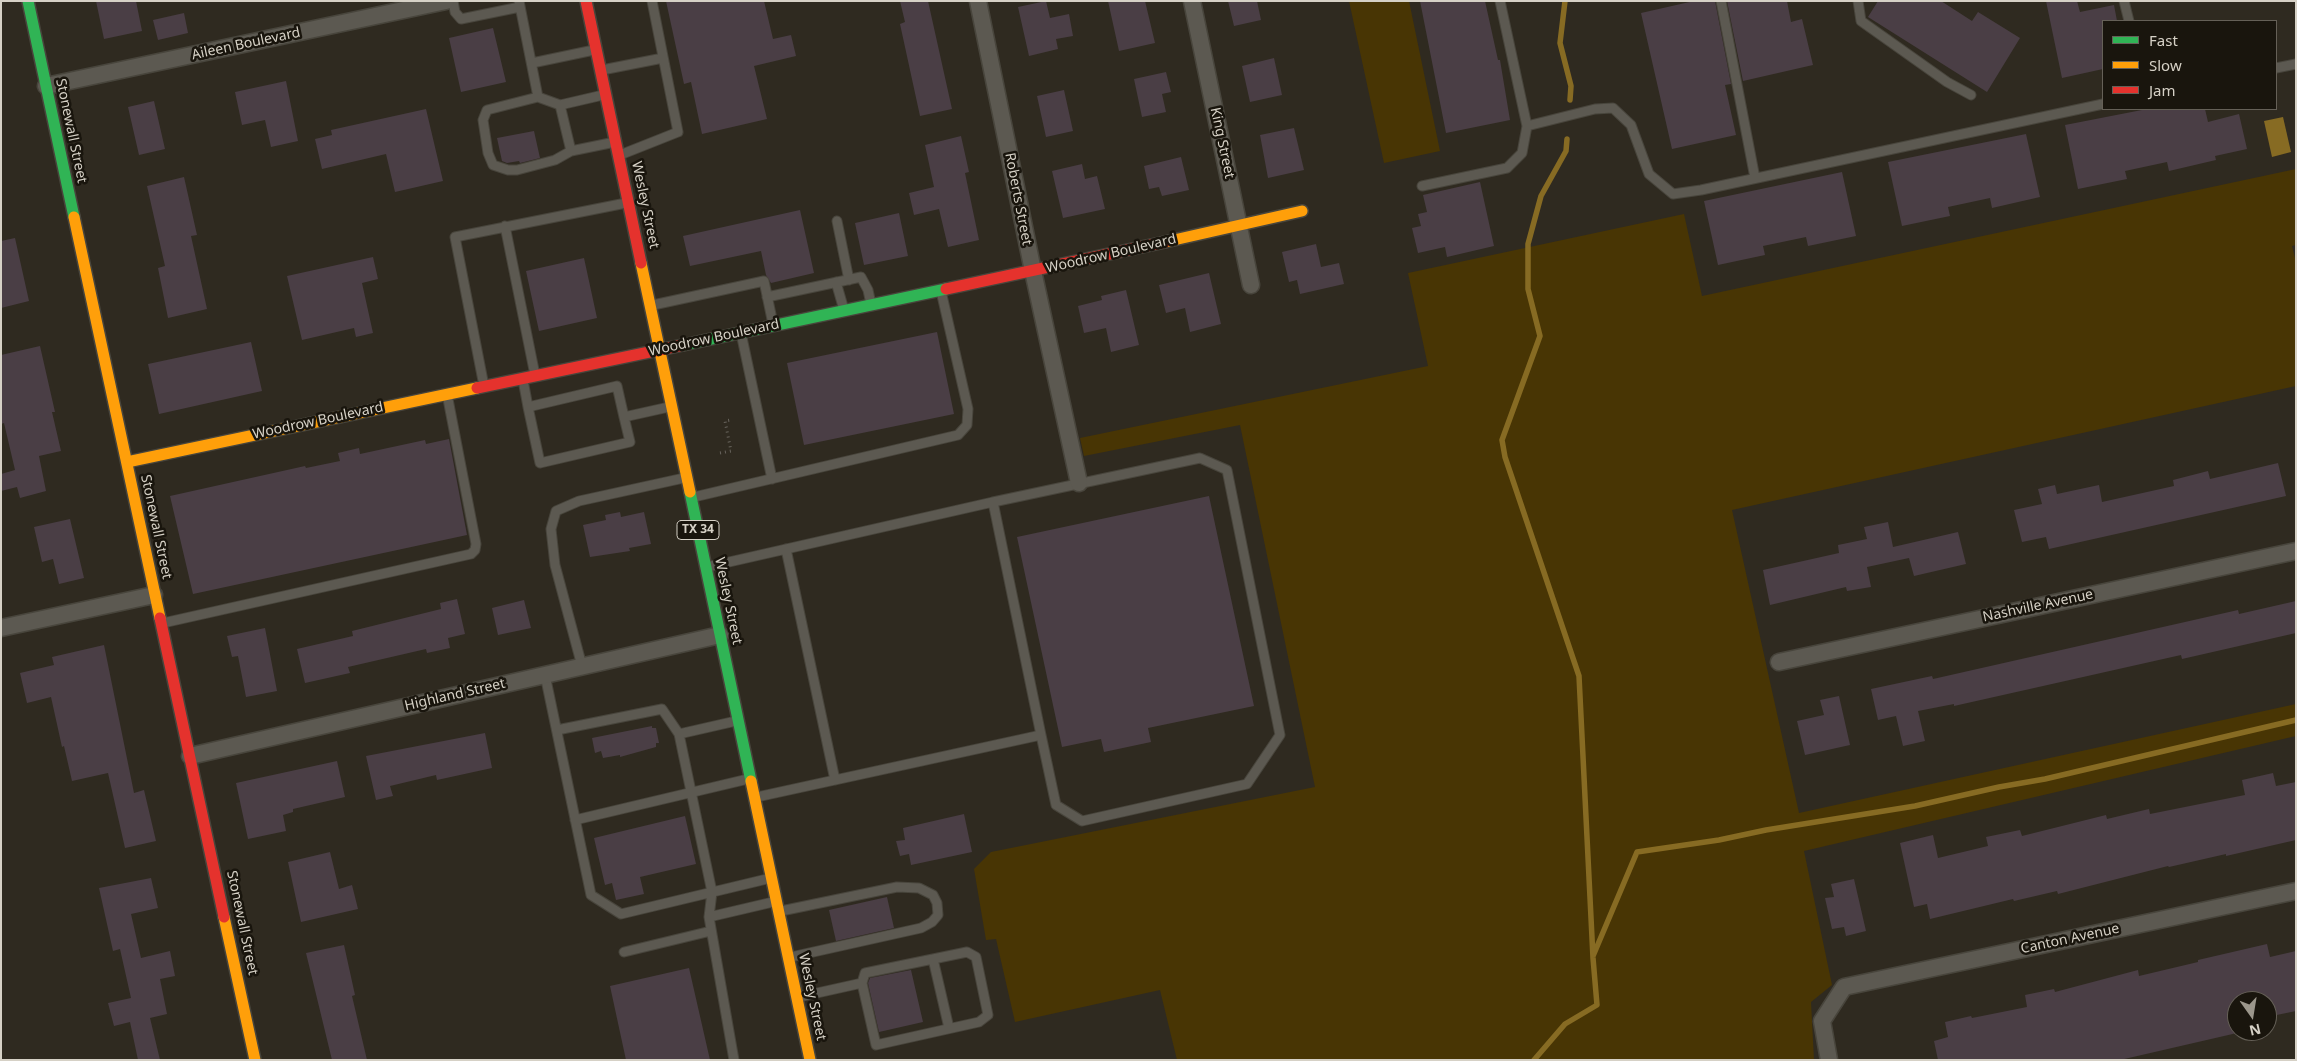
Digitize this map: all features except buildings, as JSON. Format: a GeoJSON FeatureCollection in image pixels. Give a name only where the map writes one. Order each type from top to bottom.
{"type":"FeatureCollection","features":[{"type":"Feature","properties":{"kind":"street","name":"Stonewall Street"},"geometry":{"type":"LineString","coordinates":[[28,1],[255,1060]]}},
{"type":"Feature","properties":{"kind":"street","name":"Aileen Boulevard"},"geometry":{"type":"LineString","coordinates":[[46,86],[446,1]]}},
{"type":"Feature","properties":{"kind":"street","name":"Wesley Street"},"geometry":{"type":"LineString","coordinates":[[586,1],[810,1060]]}},
{"type":"Feature","properties":{"kind":"street","name":"Roberts Street"},"geometry":{"type":"LineString","coordinates":[[978,1],[1033,271],[1079,483]]}},
{"type":"Feature","properties":{"kind":"street","name":"King Street"},"geometry":{"type":"LineString","coordinates":[[1192,1],[1251,285]]}},
{"type":"Feature","properties":{"kind":"street","name":"Woodrow Boulevard"},"geometry":{"type":"LineString","coordinates":[[127,462],[1033,271],[1302,211]]}},
{"type":"Feature","properties":{"kind":"street","name":"Nashville Avenue"},"geometry":{"type":"LineString","coordinates":[[1779,662],[2296,551]]}},
{"type":"Feature","properties":{"kind":"street"},"geometry":{"type":"LineString","coordinates":[[1,628],[154,595]]}},
{"type":"Feature","properties":{"kind":"street","name":"Highland Street"},"geometry":{"type":"LineString","coordinates":[[190,756],[720,635]]}},
{"type":"Feature","properties":{"kind":"street","name":"Canton Avenue"},"geometry":{"type":"LineString","coordinates":[[1829,1060],[1822,1021],[1844,987],[2296,890]]}},
{"type":"Feature","properties":{"kind":"lane"},"geometry":{"type":"LineString","coordinates":[[453,1],[455,12],[461,19],[520,4],[538,97]]}},
{"type":"Feature","properties":{"kind":"lane"},"geometry":{"type":"LineString","coordinates":[[619,156],[678,132],[652,1]]}},
{"type":"Feature","properties":{"kind":"lane"},"geometry":{"type":"LineString","coordinates":[[1422,186],[1507,168],[1522,154],[1527,126],[1500,1]]}},
{"type":"Feature","properties":{"kind":"lane"},"geometry":{"type":"LineString","coordinates":[[1721,1],[1755,178]]}},
{"type":"Feature","properties":{"kind":"lane"},"geometry":{"type":"LineString","coordinates":[[1858,1],[1861,21],[1933,73],[1971,95]]}},
{"type":"Feature","properties":{"kind":"lane"},"geometry":{"type":"LineString","coordinates":[[2124,1],[2129,20]]}},
{"type":"Feature","properties":{"kind":"lane"},"geometry":{"type":"LineString","coordinates":[[532,63],[597,50]]}},
{"type":"Feature","properties":{"kind":"lane"},"geometry":{"type":"LineString","coordinates":[[601,70],[663,58]]}},
{"type":"Feature","properties":{"kind":"lane"},"geometry":{"type":"LineString","coordinates":[[2277,68],[2296,64]]}},
{"type":"Feature","properties":{"kind":"lane"},"geometry":{"type":"LineString","coordinates":[[606,94],[560,105],[538,97],[488,110],[483,120],[488,153],[493,165],[508,170],[516,170],[555,160],[571,151],[616,142]]}},
{"type":"Feature","properties":{"kind":"lane"},"geometry":{"type":"LineString","coordinates":[[1527,126],[1595,109],[1613,108],[1631,125],[1650,174],[1673,194],[2102,104]]}},
{"type":"Feature","properties":{"kind":"lane"},"geometry":{"type":"LineString","coordinates":[[560,105],[571,151]]}},
{"type":"Feature","properties":{"kind":"lane"},"geometry":{"type":"LineString","coordinates":[[484,386],[455,237],[629,202]]}},
{"type":"Feature","properties":{"kind":"lane"},"geometry":{"type":"LineString","coordinates":[[836,221],[849,280]]}},
{"type":"Feature","properties":{"kind":"lane"},"geometry":{"type":"LineString","coordinates":[[505,226],[535,375]]}},
{"type":"Feature","properties":{"kind":"lane"},"geometry":{"type":"LineString","coordinates":[[767,297],[861,277],[868,290],[871,305]]}},
{"type":"Feature","properties":{"kind":"lane"},"geometry":{"type":"LineString","coordinates":[[651,306],[764,282],[773,325]]}},
{"type":"Feature","properties":{"kind":"lane"},"geometry":{"type":"LineString","coordinates":[[836,282],[844,310]]}},
{"type":"Feature","properties":{"kind":"lane"},"geometry":{"type":"LineString","coordinates":[[691,498],[958,435],[968,425],[968,409],[941,290]]}},
{"type":"Feature","properties":{"kind":"lane"},"geometry":{"type":"LineString","coordinates":[[741,332],[772,479]]}},
{"type":"Feature","properties":{"kind":"lane"},"geometry":{"type":"LineString","coordinates":[[522,378],[528,407],[540,463],[630,442],[617,386],[528,407]]}},
{"type":"Feature","properties":{"kind":"lane"},"geometry":{"type":"LineString","coordinates":[[161,623],[470,554],[475,550],[476,544],[446,394]]}},
{"type":"Feature","properties":{"kind":"lane"},"geometry":{"type":"LineString","coordinates":[[624,417],[672,406]]}},
{"type":"Feature","properties":{"kind":"lane"},"geometry":{"type":"LineString","coordinates":[[706,567],[993,502],[1079,483],[1200,458],[1227,470],[1280,735],[1246,784],[1082,821],[1056,805],[993,502]]}},
{"type":"Feature","properties":{"kind":"lane"},"geometry":{"type":"LineString","coordinates":[[582,666],[555,566],[551,529],[556,511],[579,501],[687,477]]}},
{"type":"Feature","properties":{"kind":"lane"},"geometry":{"type":"LineString","coordinates":[[786,549],[835,780]]}},
{"type":"Feature","properties":{"kind":"lane"},"geometry":{"type":"LineString","coordinates":[[545,675],[591,895],[621,914],[771,878]]}},
{"type":"Feature","properties":{"kind":"lane"},"geometry":{"type":"LineString","coordinates":[[557,730],[662,710],[678,734],[712,892],[709,918],[734,1060]]}},
{"type":"Feature","properties":{"kind":"lane"},"geometry":{"type":"LineString","coordinates":[[678,734],[738,720]]}},
{"type":"Feature","properties":{"kind":"lane"},"geometry":{"type":"LineString","coordinates":[[754,797],[1041,735]]}},
{"type":"Feature","properties":{"kind":"lane"},"geometry":{"type":"LineString","coordinates":[[576,820],[750,778]]}},
{"type":"Feature","properties":{"kind":"lane"},"geometry":{"type":"LineString","coordinates":[[709,918],[898,887],[919,888],[933,895],[937,903],[938,915],[932,922],[921,928],[788,957]]}},
{"type":"Feature","properties":{"kind":"lane"},"geometry":{"type":"LineString","coordinates":[[624,952],[711,931]]}},
{"type":"Feature","properties":{"kind":"lane"},"geometry":{"type":"LineString","coordinates":[[967,952],[976,957],[988,1015],[979,1022],[876,1045],[862,983],[865,973],[933,959],[967,952]]}},
{"type":"Feature","properties":{"kind":"lane"},"geometry":{"type":"LineString","coordinates":[[933,959],[949,1028]]}},
{"type":"Feature","properties":{"kind":"lane"},"geometry":{"type":"LineString","coordinates":[[797,998],[862,983]]}},
{"type":"Feature","properties":{"kind":"path"},"geometry":{"type":"LineString","coordinates":[[720,453],[731,451],[725,421],[731,420]]}},
{"type":"Feature","properties":{"kind":"shaded area"},"geometry":{"type":"Polygon","coordinates":[[[1349,1],[1409,1],[1440,151],[1384,163],[1349,1]]]}},
{"type":"Feature","properties":{"kind":"shaded area"},"geometry":{"type":"Polygon","coordinates":[[[2283,117],[2291,152],[2272,157],[2264,121],[2283,117]]]}},
{"type":"Feature","properties":{"kind":"shaded area"},"geometry":{"type":"Polygon","coordinates":[[[2296,169],[2296,245],[2292,246],[2296,262],[2296,386],[1732,510],[1799,813],[2296,704],[2296,736],[1804,851],[1832,985],[1811,1002],[1814,1060],[1177,1060],[1160,990],[1015,1022],[996,939],[986,940],[974,869],[991,852],[1315,787],[1240,425],[1084,456],[1080,438],[1428,366],[1408,273],[1684,214],[1702,296],[2296,169]]]}},
{"type":"Feature","properties":{"kind":"waterway"},"geometry":{"type":"LineString","coordinates":[[1565,1],[1560,43],[1571,86],[1570,100]]}},
{"type":"Feature","properties":{"kind":"waterway"},"geometry":{"type":"LineString","coordinates":[[1534,1060],[1565,1024],[1597,1005],[1579,676],[1505,457],[1502,440],[1540,336],[1528,289],[1528,244],[1541,196],[1566,151],[1567,139]]}},
{"type":"Feature","properties":{"kind":"waterway"},"geometry":{"type":"LineString","coordinates":[[1593,956],[1637,852],[1719,840],[1766,830],[1915,806],[1999,787],[2045,779],[2296,720]]}},
{"type":"Feature","properties":{"kind":"traffic: fast"},"geometry":{"type":"LineString","coordinates":[[28,1],[74,217]]}},
{"type":"Feature","properties":{"kind":"traffic: fast"},"geometry":{"type":"LineString","coordinates":[[683,345],[946,289]]}},
{"type":"Feature","properties":{"kind":"traffic: fast"},"geometry":{"type":"LineString","coordinates":[[690,492],[751,781]]}},
{"type":"Feature","properties":{"kind":"traffic: slow"},"geometry":{"type":"LineString","coordinates":[[1165,242],[1302,211]]}},
{"type":"Feature","properties":{"kind":"traffic: slow"},"geometry":{"type":"LineString","coordinates":[[74,217],[160,618]]}},
{"type":"Feature","properties":{"kind":"traffic: slow"},"geometry":{"type":"LineString","coordinates":[[641,263],[690,492]]}},
{"type":"Feature","properties":{"kind":"traffic: slow"},"geometry":{"type":"LineString","coordinates":[[127,462],[477,388]]}},
{"type":"Feature","properties":{"kind":"traffic: slow"},"geometry":{"type":"LineString","coordinates":[[751,781],[810,1060]]}},
{"type":"Feature","properties":{"kind":"traffic: slow"},"geometry":{"type":"LineString","coordinates":[[224,917],[255,1060]]}},
{"type":"Feature","properties":{"kind":"traffic: jam"},"geometry":{"type":"LineString","coordinates":[[586,1],[641,263]]}},
{"type":"Feature","properties":{"kind":"traffic: jam"},"geometry":{"type":"LineString","coordinates":[[946,289],[1165,242]]}},
{"type":"Feature","properties":{"kind":"traffic: jam"},"geometry":{"type":"LineString","coordinates":[[477,388],[683,345]]}},
{"type":"Feature","properties":{"kind":"traffic: jam"},"geometry":{"type":"LineString","coordinates":[[160,618],[224,917]]}}]}
